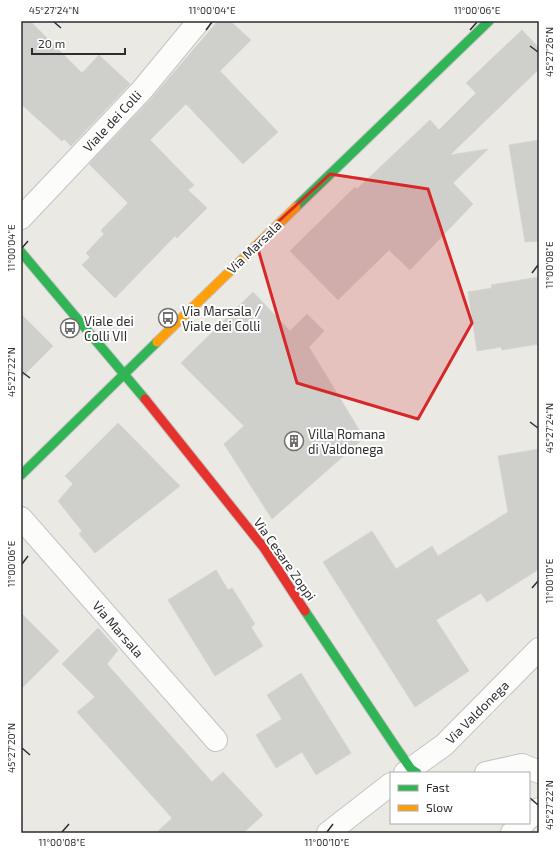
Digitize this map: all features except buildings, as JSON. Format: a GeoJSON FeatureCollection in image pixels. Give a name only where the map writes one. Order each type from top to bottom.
{"type":"FeatureCollection","features":[{"type":"Feature","properties":{"kind":"street","name":"Viale dei Colli"},"geometry":{"type":"LineString","coordinates":[[21,218],[142,90],[199,21]]}},
{"type":"Feature","properties":{"kind":"street","name":"Via Marsala"},"geometry":{"type":"LineString","coordinates":[[21,475],[123,374],[489,21]]}},
{"type":"Feature","properties":{"kind":"street"},"geometry":{"type":"LineString","coordinates":[[21,252],[123,374]]}},
{"type":"Feature","properties":{"kind":"street","name":"Via Cesare Zoppi"},"geometry":{"type":"LineString","coordinates":[[123,374],[148,402],[264,548],[411,772]]}},
{"type":"Feature","properties":{"kind":"street","name":"Via Marsala"},"geometry":{"type":"LineString","coordinates":[[21,518],[216,740]]}},
{"type":"Feature","properties":{"kind":"street","name":"Via Valdonega"},"geometry":{"type":"LineString","coordinates":[[411,772],[444,745],[539,649]]}},
{"type":"Feature","properties":{"kind":"street"},"geometry":{"type":"LineString","coordinates":[[490,772],[522,765],[539,772]]}},
{"type":"Feature","properties":{"kind":"street"},"geometry":{"type":"LineString","coordinates":[[328,833],[390,785]]}},
{"type":"Feature","properties":{"kind":"street"},"geometry":{"type":"LineString","coordinates":[[530,817],[539,809]]}},
{"type":"Feature","properties":{"kind":"street"},"geometry":{"type":"LineString","coordinates":[[512,833],[523,824]]}},
{"type":"Feature","properties":{"kind":"highlighted area"},"geometry":{"type":"Polygon","coordinates":[[[330,174],[428,189],[472,323],[418,419],[297,383],[256,242],[330,174]]]}},
{"type":"Feature","properties":{"kind":"traffic: fast"},"geometry":{"type":"LineString","coordinates":[[296,207],[489,21]]}},
{"type":"Feature","properties":{"kind":"traffic: fast"},"geometry":{"type":"LineString","coordinates":[[21,252],[145,399]]}},
{"type":"Feature","properties":{"kind":"traffic: fast"},"geometry":{"type":"LineString","coordinates":[[21,475],[157,342]]}},
{"type":"Feature","properties":{"kind":"traffic: fast"},"geometry":{"type":"LineString","coordinates":[[305,611],[395,746],[411,769],[416,772]]}},
{"type":"Feature","properties":{"kind":"traffic: slow"},"geometry":{"type":"LineString","coordinates":[[157,342],[296,207]]}},
{"type":"Feature","properties":{"kind":"traffic: jam"},"geometry":{"type":"LineString","coordinates":[[145,399],[264,548],[305,611]]}},
{"type":"Feature","properties":{"kind":"place","name":"Via Marsala / Viale dei Colli"},"geometry":{"type":"Point","coordinates":[168,318]}},
{"type":"Feature","properties":{"kind":"place","name":"Viale dei Colli VII"},"geometry":{"type":"Point","coordinates":[70,328]}},
{"type":"Feature","properties":{"kind":"place","name":"Villa Romana di Valdonega"},"geometry":{"type":"Point","coordinates":[294,441]}}]}
